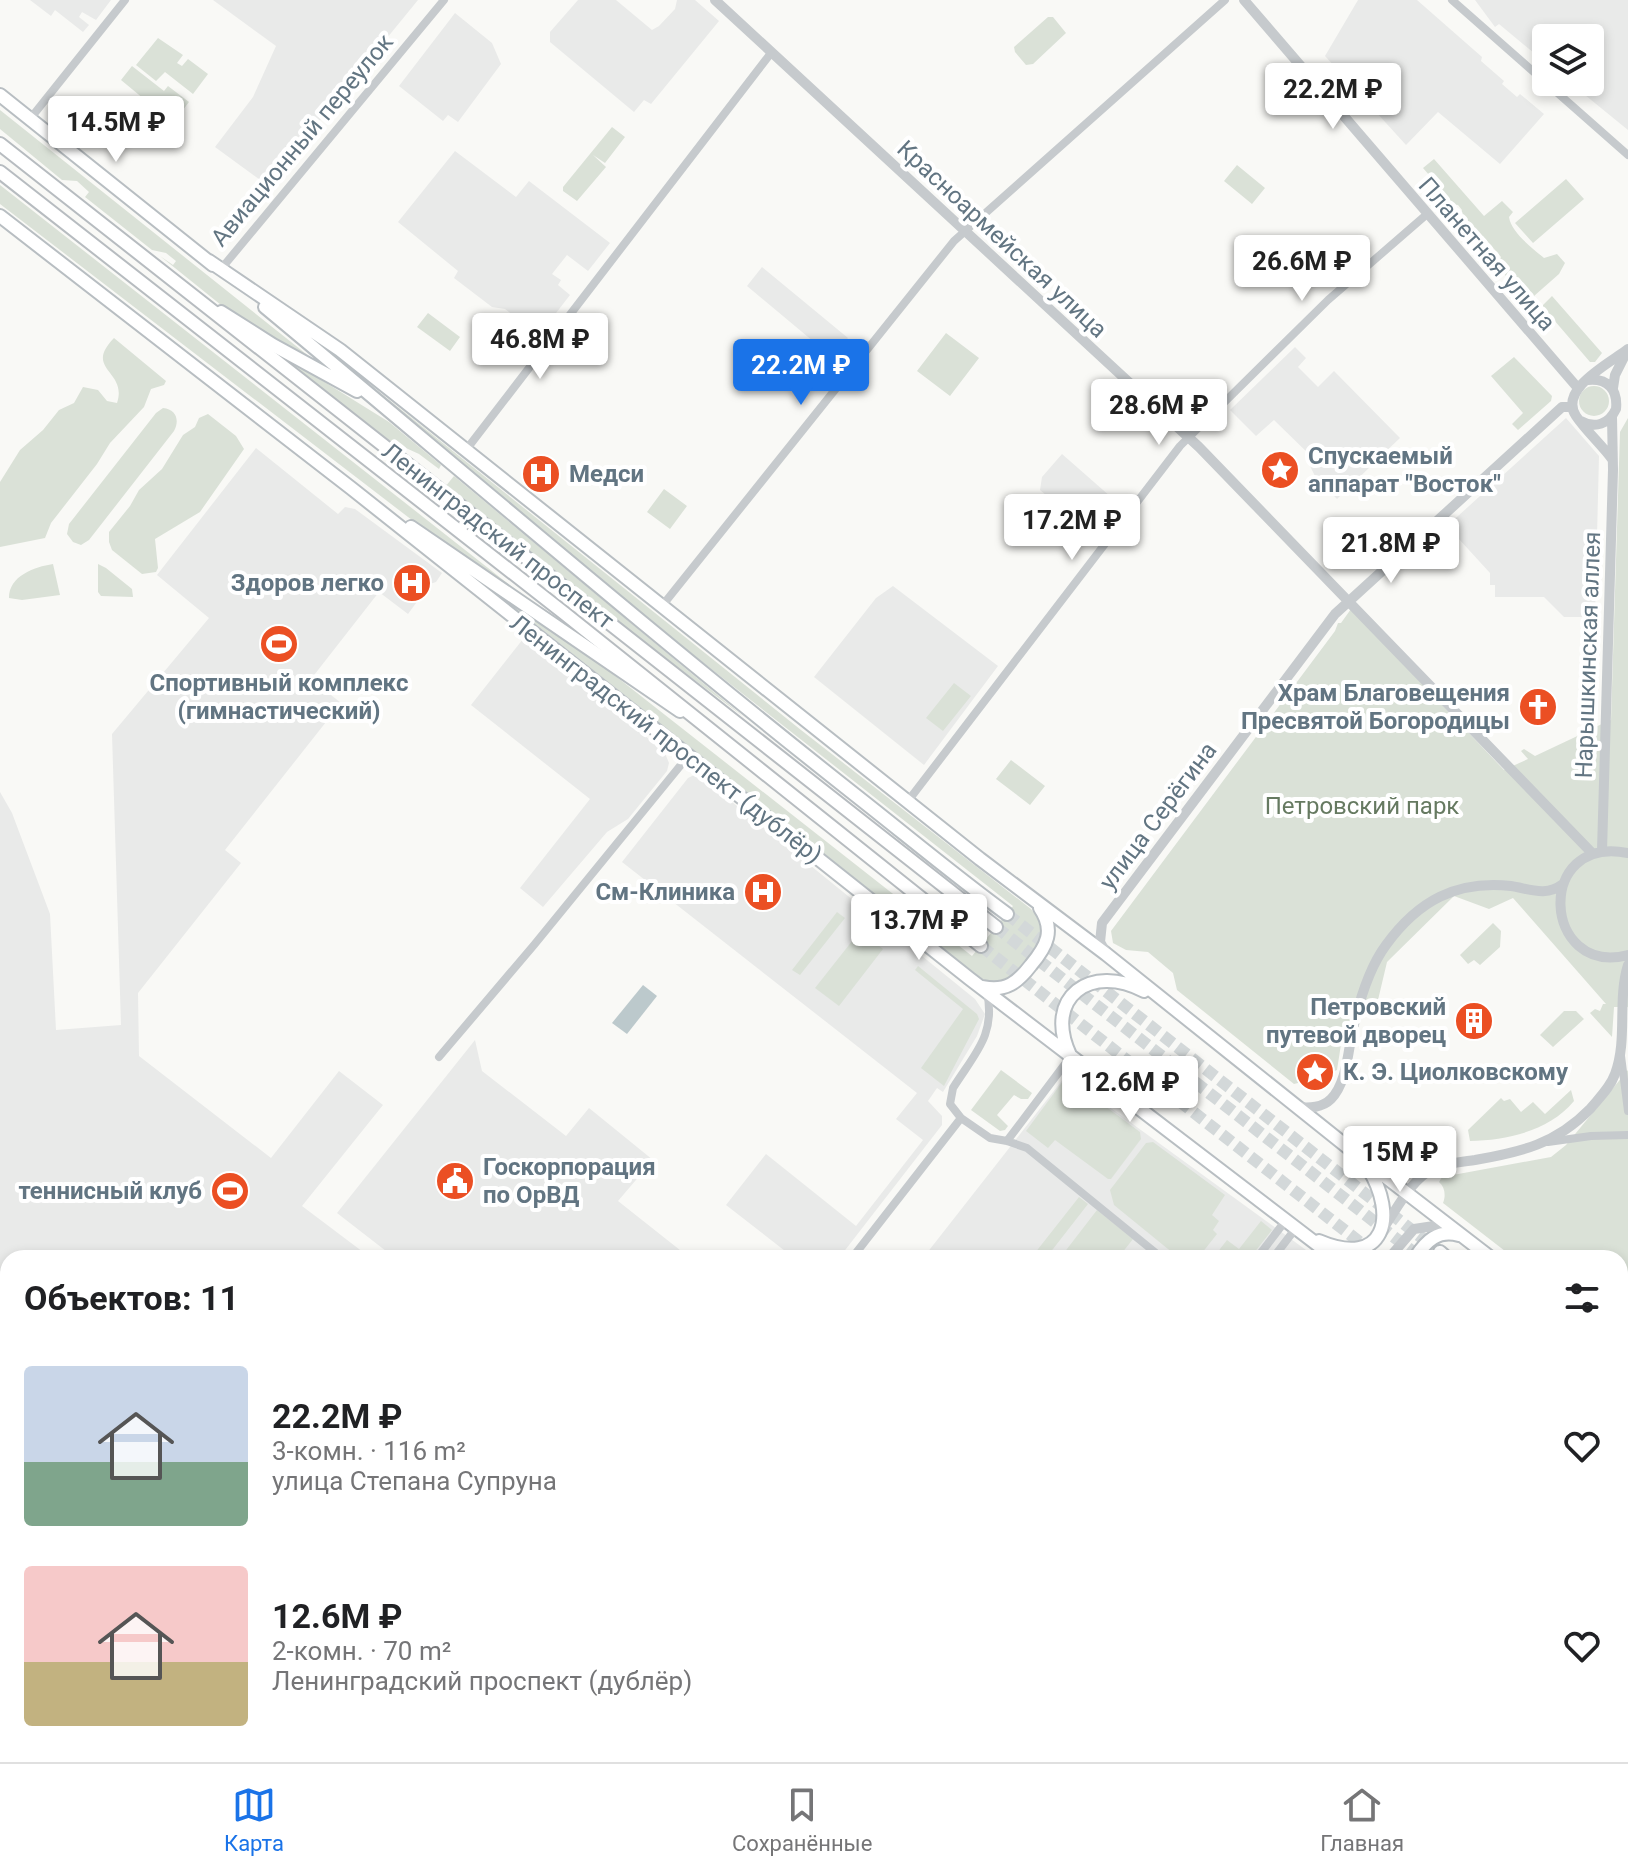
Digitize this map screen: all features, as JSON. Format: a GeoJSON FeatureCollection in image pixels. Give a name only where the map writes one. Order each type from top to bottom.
{"type":"FeatureCollection","features":[{"type":"Feature","properties":{"kind":"main road"},"geometry":{"type":"LineString","coordinates":[[0,95],[209,261],[450,460],[662,641],[1007,914]]}},
{"type":"Feature","properties":{"kind":"main road","name":"Ленинградский проспект"},"geometry":{"type":"LineString","coordinates":[[0,144],[996,927]]}},
{"type":"Feature","properties":{"kind":"main road","name":"Ленинградский проспект"},"geometry":{"type":"LineString","coordinates":[[0,172],[552,603],[981,946]]}},
{"type":"Feature","properties":{"kind":"main road"},"geometry":{"type":"LineString","coordinates":[[0,209],[34,242]]}},
{"type":"Feature","properties":{"kind":"main road","name":"Ленинградский проспект (дублёр)"},"geometry":{"type":"LineString","coordinates":[[0,216],[351,488],[970,979],[1325,1250]]}},
{"type":"Feature","properties":{"kind":"main road"},"geometry":{"type":"LineString","coordinates":[[209,261],[340,350],[1480,1250]]}},
{"type":"Feature","properties":{"kind":"main road"},"geometry":{"type":"LineString","coordinates":[[188,291],[273,345],[374,400]]}},
{"type":"Feature","properties":{"kind":"main road"},"geometry":{"type":"LineString","coordinates":[[351,488],[476,570],[723,741]]}},
{"type":"Feature","properties":{"kind":"main road"},"geometry":{"type":"LineString","coordinates":[[970,979],[989,988],[1013,985],[1043,950],[1049,928],[1033,898]]}},
{"type":"Feature","properties":{"kind":"main road"},"geometry":{"type":"LineString","coordinates":[[1071,1056],[1062,1033],[1063,1015],[1072,997],[1087,984],[1106,979],[1117,980],[1164,1002]]}},
{"type":"Feature","properties":{"kind":"main road"},"geometry":{"type":"LineString","coordinates":[[1296,1228],[1342,1250],[1357,1250],[1372,1243],[1379,1235],[1384,1216],[1383,1199],[1365,1161]]}},
{"type":"Feature","properties":{"kind":"main road"},"geometry":{"type":"LineString","coordinates":[[1421,1250],[1431,1238],[1441,1234],[1460,1236]]}},
{"type":"Feature","properties":{"kind":"street"},"geometry":{"type":"LineString","coordinates":[[30,119],[125,0]]}},
{"type":"Feature","properties":{"kind":"street","name":"Авиационный переулок"},"geometry":{"type":"LineString","coordinates":[[221,269],[444,0]]}},
{"type":"Feature","properties":{"kind":"street","name":"Красноармейская улица"},"geometry":{"type":"LineString","coordinates":[[715,0],[1189,437],[1598,853]]}},
{"type":"Feature","properties":{"kind":"street"},"geometry":{"type":"LineString","coordinates":[[662,606],[954,241],[1225,0]]}},
{"type":"Feature","properties":{"kind":"street","name":"Планетная улица"},"geometry":{"type":"LineString","coordinates":[[1244,0],[1577,387]]}},
{"type":"Feature","properties":{"kind":"street"},"geometry":{"type":"LineString","coordinates":[[1452,0],[1628,155]]}},
{"type":"Feature","properties":{"kind":"street"},"geometry":{"type":"LineString","coordinates":[[466,450],[771,53]]}},
{"type":"Feature","properties":{"kind":"street"},"geometry":{"type":"LineString","coordinates":[[908,801],[1189,437],[1328,300],[1426,215]]}},
{"type":"Feature","properties":{"kind":"street"},"geometry":{"type":"LineString","coordinates":[[1613,461],[1579,420],[1572,407],[1573,393],[1628,350]]}},
{"type":"Feature","properties":{"kind":"street"},"geometry":{"type":"LineString","coordinates":[[1613,416],[1617,400],[1614,390],[1621,362],[1628,350]]}},
{"type":"Feature","properties":{"kind":"street"},"geometry":{"type":"LineString","coordinates":[[1587,380],[1604,382],[1628,400]]}},
{"type":"Feature","properties":{"kind":"street","name":"улица Серёгина"},"geometry":{"type":"LineString","coordinates":[[1106,954],[1100,942],[1102,923],[1348,600],[1562,407],[1572,407]]}},
{"type":"Feature","properties":{"kind":"street"},"geometry":{"type":"LineString","coordinates":[[1579,420],[1596,425],[1613,416],[1628,413]]}},
{"type":"Feature","properties":{"kind":"street","name":"Нарышкинская аллея"},"geometry":{"type":"LineString","coordinates":[[1598,853],[1613,416]]}},
{"type":"Feature","properties":{"kind":"street"},"geometry":{"type":"LineString","coordinates":[[439,1057],[689,755]]}},
{"type":"Feature","properties":{"kind":"street"},"geometry":{"type":"LineString","coordinates":[[1628,853],[1598,853],[1575,865],[1563,884],[1559,900],[1560,914],[1573,941],[1599,956],[1628,955]]}},
{"type":"Feature","properties":{"kind":"street"},"geometry":{"type":"LineString","coordinates":[[1295,1106],[1311,1108],[1333,1098],[1342,1078],[1357,1013],[1379,955],[1416,913],[1439,896],[1463,887],[1509,886],[1546,892],[1563,884]]}},
{"type":"Feature","properties":{"kind":"street"},"geometry":{"type":"LineString","coordinates":[[1628,965],[1624,983],[1621,1051],[1628,1111]]}},
{"type":"Feature","properties":{"kind":"street"},"geometry":{"type":"LineString","coordinates":[[987,992],[991,1013],[987,1033],[953,1088],[949,1099],[954,1112],[990,1138],[1027,1148],[1152,1250]]}},
{"type":"Feature","properties":{"kind":"street"},"geometry":{"type":"LineString","coordinates":[[1547,1142],[1573,1124],[1608,1088],[1615,1076],[1621,1051]]}},
{"type":"Feature","properties":{"kind":"street"},"geometry":{"type":"LineString","coordinates":[[1007,1141],[1071,1056]]}},
{"type":"Feature","properties":{"kind":"street"},"geometry":{"type":"LineString","coordinates":[[858,1250],[961,1118]]}},
{"type":"Feature","properties":{"kind":"street"},"geometry":{"type":"LineString","coordinates":[[1379,1235],[1422,1176],[1432,1169],[1511,1153],[1547,1142],[1628,1135]]}},
{"type":"Feature","properties":{"kind":"street"},"geometry":{"type":"LineString","coordinates":[[1396,1250],[1414,1229],[1434,1226],[1460,1236]]}},
{"type":"Feature","properties":{"kind":"street"},"geometry":{"type":"LineString","coordinates":[[1267,1250],[1296,1228]]}},
{"type":"Feature","properties":{"kind":"street"},"geometry":{"type":"LineString","coordinates":[[1279,1250],[1296,1228]]}},
{"type":"Feature","properties":{"kind":"shaded area"},"geometry":{"type":"Polygon","coordinates":[[[30,0],[111,0],[96,20],[82,12],[79,17],[89,25],[83,32],[55,10],[51,16],[30,0]]]}},
{"type":"Feature","properties":{"kind":"shaded area"},"geometry":{"type":"Polygon","coordinates":[[[213,0],[418,0],[267,185],[215,147],[253,97],[276,46],[213,0]]]}},
{"type":"Feature","properties":{"kind":"shaded area"},"geometry":{"type":"Polygon","coordinates":[[[578,0],[616,0],[652,30],[675,9],[677,0],[695,0],[719,21],[651,104],[644,100],[634,112],[550,42],[550,32],[578,0]]]}},
{"type":"Feature","properties":{"kind":"shaded area"},"geometry":{"type":"Polygon","coordinates":[[[1358,0],[1417,0],[1482,57],[1481,61],[1504,81],[1502,84],[1544,114],[1500,164],[1438,112],[1406,145],[1325,56],[1358,0]]]}},
{"type":"Feature","properties":{"kind":"shaded area"},"geometry":{"type":"Polygon","coordinates":[[[1475,0],[1628,0],[1628,130],[1586,96],[1604,96],[1604,24],[1532,24],[1532,51],[1499,24],[1495,27],[1475,0]]]}},
{"type":"Feature","properties":{"kind":"shaded area"},"geometry":{"type":"Polygon","coordinates":[[[455,13],[492,43],[501,64],[458,122],[448,115],[443,121],[399,86],[455,13]]]}},
{"type":"Feature","properties":{"kind":"shaded area"},"geometry":{"type":"Polygon","coordinates":[[[455,151],[516,197],[529,181],[610,243],[588,271],[567,255],[552,274],[561,280],[558,285],[570,295],[539,335],[505,309],[492,307],[454,278],[458,271],[398,222],[455,151]]]}},
{"type":"Feature","properties":{"kind":"shaded area"},"geometry":{"type":"Polygon","coordinates":[[[762,267],[848,338],[832,357],[747,286],[762,267]]]}},
{"type":"Feature","properties":{"kind":"shaded area"},"geometry":{"type":"Polygon","coordinates":[[[1295,347],[1306,358],[1298,367],[1318,387],[1334,371],[1400,438],[1381,456],[1376,451],[1369,459],[1373,464],[1337,499],[1315,476],[1310,466],[1315,460],[1274,420],[1256,436],[1230,410],[1295,347]]]}},
{"type":"Feature","properties":{"kind":"shaded area"},"geometry":{"type":"Polygon","coordinates":[[[1566,418],[1599,456],[1595,617],[1564,617],[1544,597],[1495,597],[1495,585],[1490,585],[1490,573],[1447,526],[1566,418]]]}},
{"type":"Feature","properties":{"kind":"shaded area"},"geometry":{"type":"Polygon","coordinates":[[[256,448],[338,514],[345,507],[355,509],[442,573],[408,614],[379,592],[311,679],[341,703],[225,850],[241,863],[138,993],[139,1056],[271,1158],[339,1071],[383,1105],[302,1206],[360,1250],[0,1250],[0,792],[12,813],[50,914],[56,1030],[121,1025],[112,734],[209,618],[157,575],[256,448]]]}},
{"type":"Feature","properties":{"kind":"shaded area"},"geometry":{"type":"Polygon","coordinates":[[[1062,454],[1119,504],[1095,537],[1040,490],[1042,477],[1062,454]]]}},
{"type":"Feature","properties":{"kind":"shaded area"},"geometry":{"type":"Polygon","coordinates":[[[893,586],[998,666],[924,765],[814,677],[876,598],[893,586]]]}},
{"type":"Feature","properties":{"kind":"shaded area"},"geometry":{"type":"Polygon","coordinates":[[[523,639],[664,751],[669,763],[667,771],[628,819],[607,832],[543,907],[520,888],[590,799],[471,705],[523,639]]]}},
{"type":"Feature","properties":{"kind":"shaded area"},"geometry":{"type":"Polygon","coordinates":[[[700,776],[975,999],[985,1014],[977,1036],[943,1092],[937,1088],[928,1101],[942,1116],[942,1125],[845,1250],[784,1250],[726,1205],[766,1154],[856,1226],[923,1140],[896,1119],[917,1093],[622,862],[688,778],[700,776]]]}},
{"type":"Feature","properties":{"kind":"shaded area"},"geometry":{"type":"Polygon","coordinates":[[[643,985],[657,996],[627,1034],[612,1023],[643,985]]]}},
{"type":"Feature","properties":{"kind":"shaded area"},"geometry":{"type":"Polygon","coordinates":[[[475,1040],[482,1071],[566,1136],[589,1108],[653,1160],[618,1201],[680,1250],[385,1250],[337,1213],[475,1040]]]}},
{"type":"Feature","properties":{"kind":"shaded area"},"geometry":{"type":"Polygon","coordinates":[[[1068,1077],[1306,1250],[929,1250],[1064,1078],[1068,1077]]]}},
{"type":"Feature","properties":{"kind":"green space"},"geometry":{"type":"Polygon","coordinates":[[[1048,17],[1053,17],[1066,33],[1033,64],[1026,65],[1014,47],[1048,17]]]}},
{"type":"Feature","properties":{"kind":"green space"},"geometry":{"type":"Polygon","coordinates":[[[158,38],[183,55],[177,63],[182,66],[188,59],[208,74],[193,94],[165,72],[156,81],[136,65],[158,38]]]}},
{"type":"Feature","properties":{"kind":"green space"},"geometry":{"type":"Polygon","coordinates":[[[132,66],[164,91],[168,86],[189,102],[173,123],[121,80],[132,66]]]}},
{"type":"Feature","properties":{"kind":"green space"},"geometry":{"type":"Polygon","coordinates":[[[0,110],[325,369],[323,371],[226,309],[160,256],[173,265],[176,261],[166,253],[152,250],[85,197],[89,192],[77,181],[62,180],[0,129],[0,110]]]}},
{"type":"Feature","properties":{"kind":"green space"},"geometry":{"type":"Polygon","coordinates":[[[612,127],[625,137],[605,163],[593,155],[606,167],[577,201],[563,191],[563,187],[612,127]]]}},
{"type":"Feature","properties":{"kind":"green space"},"geometry":{"type":"Polygon","coordinates":[[[1434,159],[1484,216],[1502,201],[1513,212],[1509,217],[1511,223],[1523,240],[1544,258],[1557,254],[1565,263],[1559,274],[1534,296],[1522,292],[1497,267],[1501,257],[1483,236],[1472,236],[1459,224],[1462,210],[1458,205],[1444,203],[1444,192],[1423,168],[1434,159]]]}},
{"type":"Feature","properties":{"kind":"green space"},"geometry":{"type":"Polygon","coordinates":[[[1237,165],[1265,188],[1252,204],[1224,181],[1237,165]]]}},
{"type":"Feature","properties":{"kind":"green space"},"geometry":{"type":"Polygon","coordinates":[[[1566,179],[1584,199],[1533,243],[1515,223],[1566,179]]]}},
{"type":"Feature","properties":{"kind":"green space"},"geometry":{"type":"Polygon","coordinates":[[[0,185],[557,622],[408,517],[0,204],[0,185]]]}},
{"type":"Feature","properties":{"kind":"green space"},"geometry":{"type":"Polygon","coordinates":[[[1552,296],[1602,353],[1595,362],[1590,362],[1542,306],[1552,296]]]}},
{"type":"Feature","properties":{"kind":"green space"},"geometry":{"type":"Polygon","coordinates":[[[428,313],[460,337],[450,351],[417,327],[428,313]]]}},
{"type":"Feature","properties":{"kind":"green space"},"geometry":{"type":"Polygon","coordinates":[[[946,333],[979,358],[950,396],[917,371],[946,333]]]}},
{"type":"Feature","properties":{"kind":"green space"},"geometry":{"type":"Polygon","coordinates":[[[114,338],[166,381],[164,385],[151,389],[144,407],[110,443],[51,523],[45,538],[0,547],[0,482],[20,450],[43,430],[59,410],[74,403],[83,387],[98,390],[107,401],[117,403],[117,383],[104,364],[103,357],[114,338]]]}},
{"type":"Feature","properties":{"kind":"green space"},"geometry":{"type":"Polygon","coordinates":[[[1514,357],[1552,396],[1551,401],[1518,430],[1512,424],[1523,413],[1491,376],[1514,357]]]}},
{"type":"Feature","properties":{"kind":"green space"},"geometry":{"type":"Polygon","coordinates":[[[286,358],[389,422],[441,465],[439,469],[419,454],[384,438],[284,361],[286,358]]]}},
{"type":"Feature","properties":{"kind":"green space"},"geometry":{"type":"Polygon","coordinates":[[[338,359],[801,730],[1031,909],[1042,923],[1042,934],[1033,957],[1014,975],[1002,980],[991,981],[979,977],[475,576],[604,667],[972,956],[1013,906],[594,577],[338,359]]]}},
{"type":"Feature","properties":{"kind":"green space"},"geometry":{"type":"Polygon","coordinates":[[[1594,386],[1605,390],[1609,401],[1605,412],[1594,416],[1583,412],[1579,401],[1583,390],[1594,386]]]}},
{"type":"Feature","properties":{"kind":"green space"},"geometry":{"type":"Polygon","coordinates":[[[163,408],[171,410],[176,416],[174,431],[89,540],[81,545],[73,542],[67,534],[69,524],[163,408]]]}},
{"type":"Feature","properties":{"kind":"green space"},"geometry":{"type":"Polygon","coordinates":[[[208,414],[236,436],[244,449],[200,512],[155,539],[158,568],[156,572],[142,574],[112,550],[109,532],[139,490],[162,469],[183,435],[195,427],[199,418],[208,414]]]}},
{"type":"Feature","properties":{"kind":"green space","name":"Петровский парк"},"geometry":{"type":"Polygon","coordinates":[[[1628,418],[1628,1007],[1614,1007],[1612,1037],[1590,1013],[1595,1009],[1600,1011],[1606,1004],[1513,898],[1489,909],[1454,896],[1387,962],[1378,1000],[1342,1038],[1337,1070],[1330,1073],[1328,1084],[1317,1092],[1302,1082],[1294,1084],[1177,990],[1173,973],[1148,952],[1126,950],[1113,943],[1111,931],[1351,609],[1504,770],[1528,759],[1521,751],[1524,749],[1535,756],[1588,731],[1589,709],[1593,700],[1593,728],[1611,720],[1620,432],[1628,418]]]}},
{"type":"Feature","properties":{"kind":"green space"},"geometry":{"type":"Polygon","coordinates":[[[454,476],[744,717],[445,487],[454,476]]]}},
{"type":"Feature","properties":{"kind":"green space"},"geometry":{"type":"Polygon","coordinates":[[[664,489],[687,506],[670,529],[647,512],[664,489]]]}},
{"type":"Feature","properties":{"kind":"green space"},"geometry":{"type":"Polygon","coordinates":[[[53,564],[60,595],[22,600],[9,598],[18,578],[38,567],[53,564]]]}},
{"type":"Feature","properties":{"kind":"green space"},"geometry":{"type":"Polygon","coordinates":[[[98,564],[132,589],[133,597],[101,596],[98,592],[98,564]]]}},
{"type":"Feature","properties":{"kind":"green space"},"geometry":{"type":"Polygon","coordinates":[[[954,683],[971,696],[943,731],[926,718],[954,683]]]}},
{"type":"Feature","properties":{"kind":"green space"},"geometry":{"type":"Polygon","coordinates":[[[1011,760],[1045,786],[1030,805],[996,779],[1011,760]]]}},
{"type":"Feature","properties":{"kind":"green space"},"geometry":{"type":"Polygon","coordinates":[[[837,912],[845,918],[800,975],[792,970],[837,912]]]}},
{"type":"Feature","properties":{"kind":"green space"},"geometry":{"type":"Polygon","coordinates":[[[1493,923],[1501,931],[1500,947],[1480,965],[1474,960],[1468,964],[1460,955],[1493,923]]]}},
{"type":"Feature","properties":{"kind":"green space"},"geometry":{"type":"Polygon","coordinates":[[[860,931],[883,949],[839,1006],[815,988],[860,931]]]}},
{"type":"Feature","properties":{"kind":"green space"},"geometry":{"type":"Polygon","coordinates":[[[918,966],[977,1014],[979,1019],[944,1086],[921,1068],[963,1009],[915,970],[918,966]]]}},
{"type":"Feature","properties":{"kind":"green space"},"geometry":{"type":"Polygon","coordinates":[[[1564,1011],[1576,1011],[1584,1019],[1553,1047],[1540,1035],[1564,1011]]]}},
{"type":"Feature","properties":{"kind":"green space"},"geometry":{"type":"Polygon","coordinates":[[[1001,1070],[1032,1093],[1028,1099],[1014,1095],[997,1115],[1008,1126],[1000,1131],[971,1110],[1001,1070]]]}},
{"type":"Feature","properties":{"kind":"green space"},"geometry":{"type":"Polygon","coordinates":[[[1628,1070],[1628,1250],[1504,1250],[1443,1203],[1443,1186],[1439,1182],[1442,1177],[1551,1157],[1566,1145],[1628,1070]]]}},
{"type":"Feature","properties":{"kind":"green space"},"geometry":{"type":"Polygon","coordinates":[[[1066,1077],[1140,1132],[1141,1139],[1111,1179],[1055,1140],[1048,1148],[1026,1131],[1066,1077]]]}},
{"type":"Feature","properties":{"kind":"green space"},"geometry":{"type":"Polygon","coordinates":[[[1571,1090],[1574,1101],[1540,1127],[1499,1139],[1470,1141],[1468,1130],[1501,1098],[1504,1101],[1510,1099],[1521,1112],[1533,1102],[1545,1114],[1571,1090]]]}},
{"type":"Feature","properties":{"kind":"green space"},"geometry":{"type":"Polygon","coordinates":[[[1153,1142],[1225,1195],[1212,1215],[1219,1221],[1213,1230],[1217,1234],[1204,1250],[1169,1250],[1114,1205],[1110,1190],[1146,1143],[1153,1142]]]}},
{"type":"Feature","properties":{"kind":"green space"},"geometry":{"type":"Polygon","coordinates":[[[1079,1197],[1088,1204],[1052,1250],[1037,1250],[1079,1197]]]}},
{"type":"Feature","properties":{"kind":"green space"},"geometry":{"type":"Polygon","coordinates":[[[1097,1210],[1133,1239],[1124,1250],[1066,1250],[1097,1210]]]}},
{"type":"Feature","properties":{"kind":"green space"},"geometry":{"type":"Polygon","coordinates":[[[1261,1221],[1272,1230],[1256,1250],[1219,1250],[1227,1240],[1239,1249],[1261,1221]]]}},
{"type":"Feature","properties":{"kind":"tunnel"},"geometry":{"type":"LineString","coordinates":[[1007,914],[1437,1250]]}},
{"type":"Feature","properties":{"kind":"tunnel"},"geometry":{"type":"LineString","coordinates":[[996,927],[1411,1250]]}},
{"type":"Feature","properties":{"kind":"tunnel"},"geometry":{"type":"LineString","coordinates":[[981,946],[1370,1250]]}},
{"type":"Feature","properties":{"kind":"place","name":"Спускаемый аппарат \"Восток\""},"geometry":{"type":"Point","coordinates":[1280,470]}},
{"type":"Feature","properties":{"kind":"place","name":"Медси"},"geometry":{"type":"Point","coordinates":[541,474]}},
{"type":"Feature","properties":{"kind":"place","name":"Здоров легко"},"geometry":{"type":"Point","coordinates":[412,583]}},
{"type":"Feature","properties":{"kind":"place","name":"Спортивный комплекс (гимнастический)"},"geometry":{"type":"Point","coordinates":[279,644]}},
{"type":"Feature","properties":{"kind":"place","name":"Храм Благовещения Пресвятой Богородицы"},"geometry":{"type":"Point","coordinates":[1538,707]}},
{"type":"Feature","properties":{"kind":"place","name":"См-Клиника"},"geometry":{"type":"Point","coordinates":[763,892]}},
{"type":"Feature","properties":{"kind":"place","name":"Петровский путевой дворец"},"geometry":{"type":"Point","coordinates":[1474,1021]}},
{"type":"Feature","properties":{"kind":"place","name":"К. Э. Циолковскому"},"geometry":{"type":"Point","coordinates":[1315,1072]}},
{"type":"Feature","properties":{"kind":"place","name":"Госкорпорация по ОрВД"},"geometry":{"type":"Point","coordinates":[455,1181]}},
{"type":"Feature","properties":{"kind":"place","name":"теннисный клуб"},"geometry":{"type":"Point","coordinates":[230,1191]}}]}
